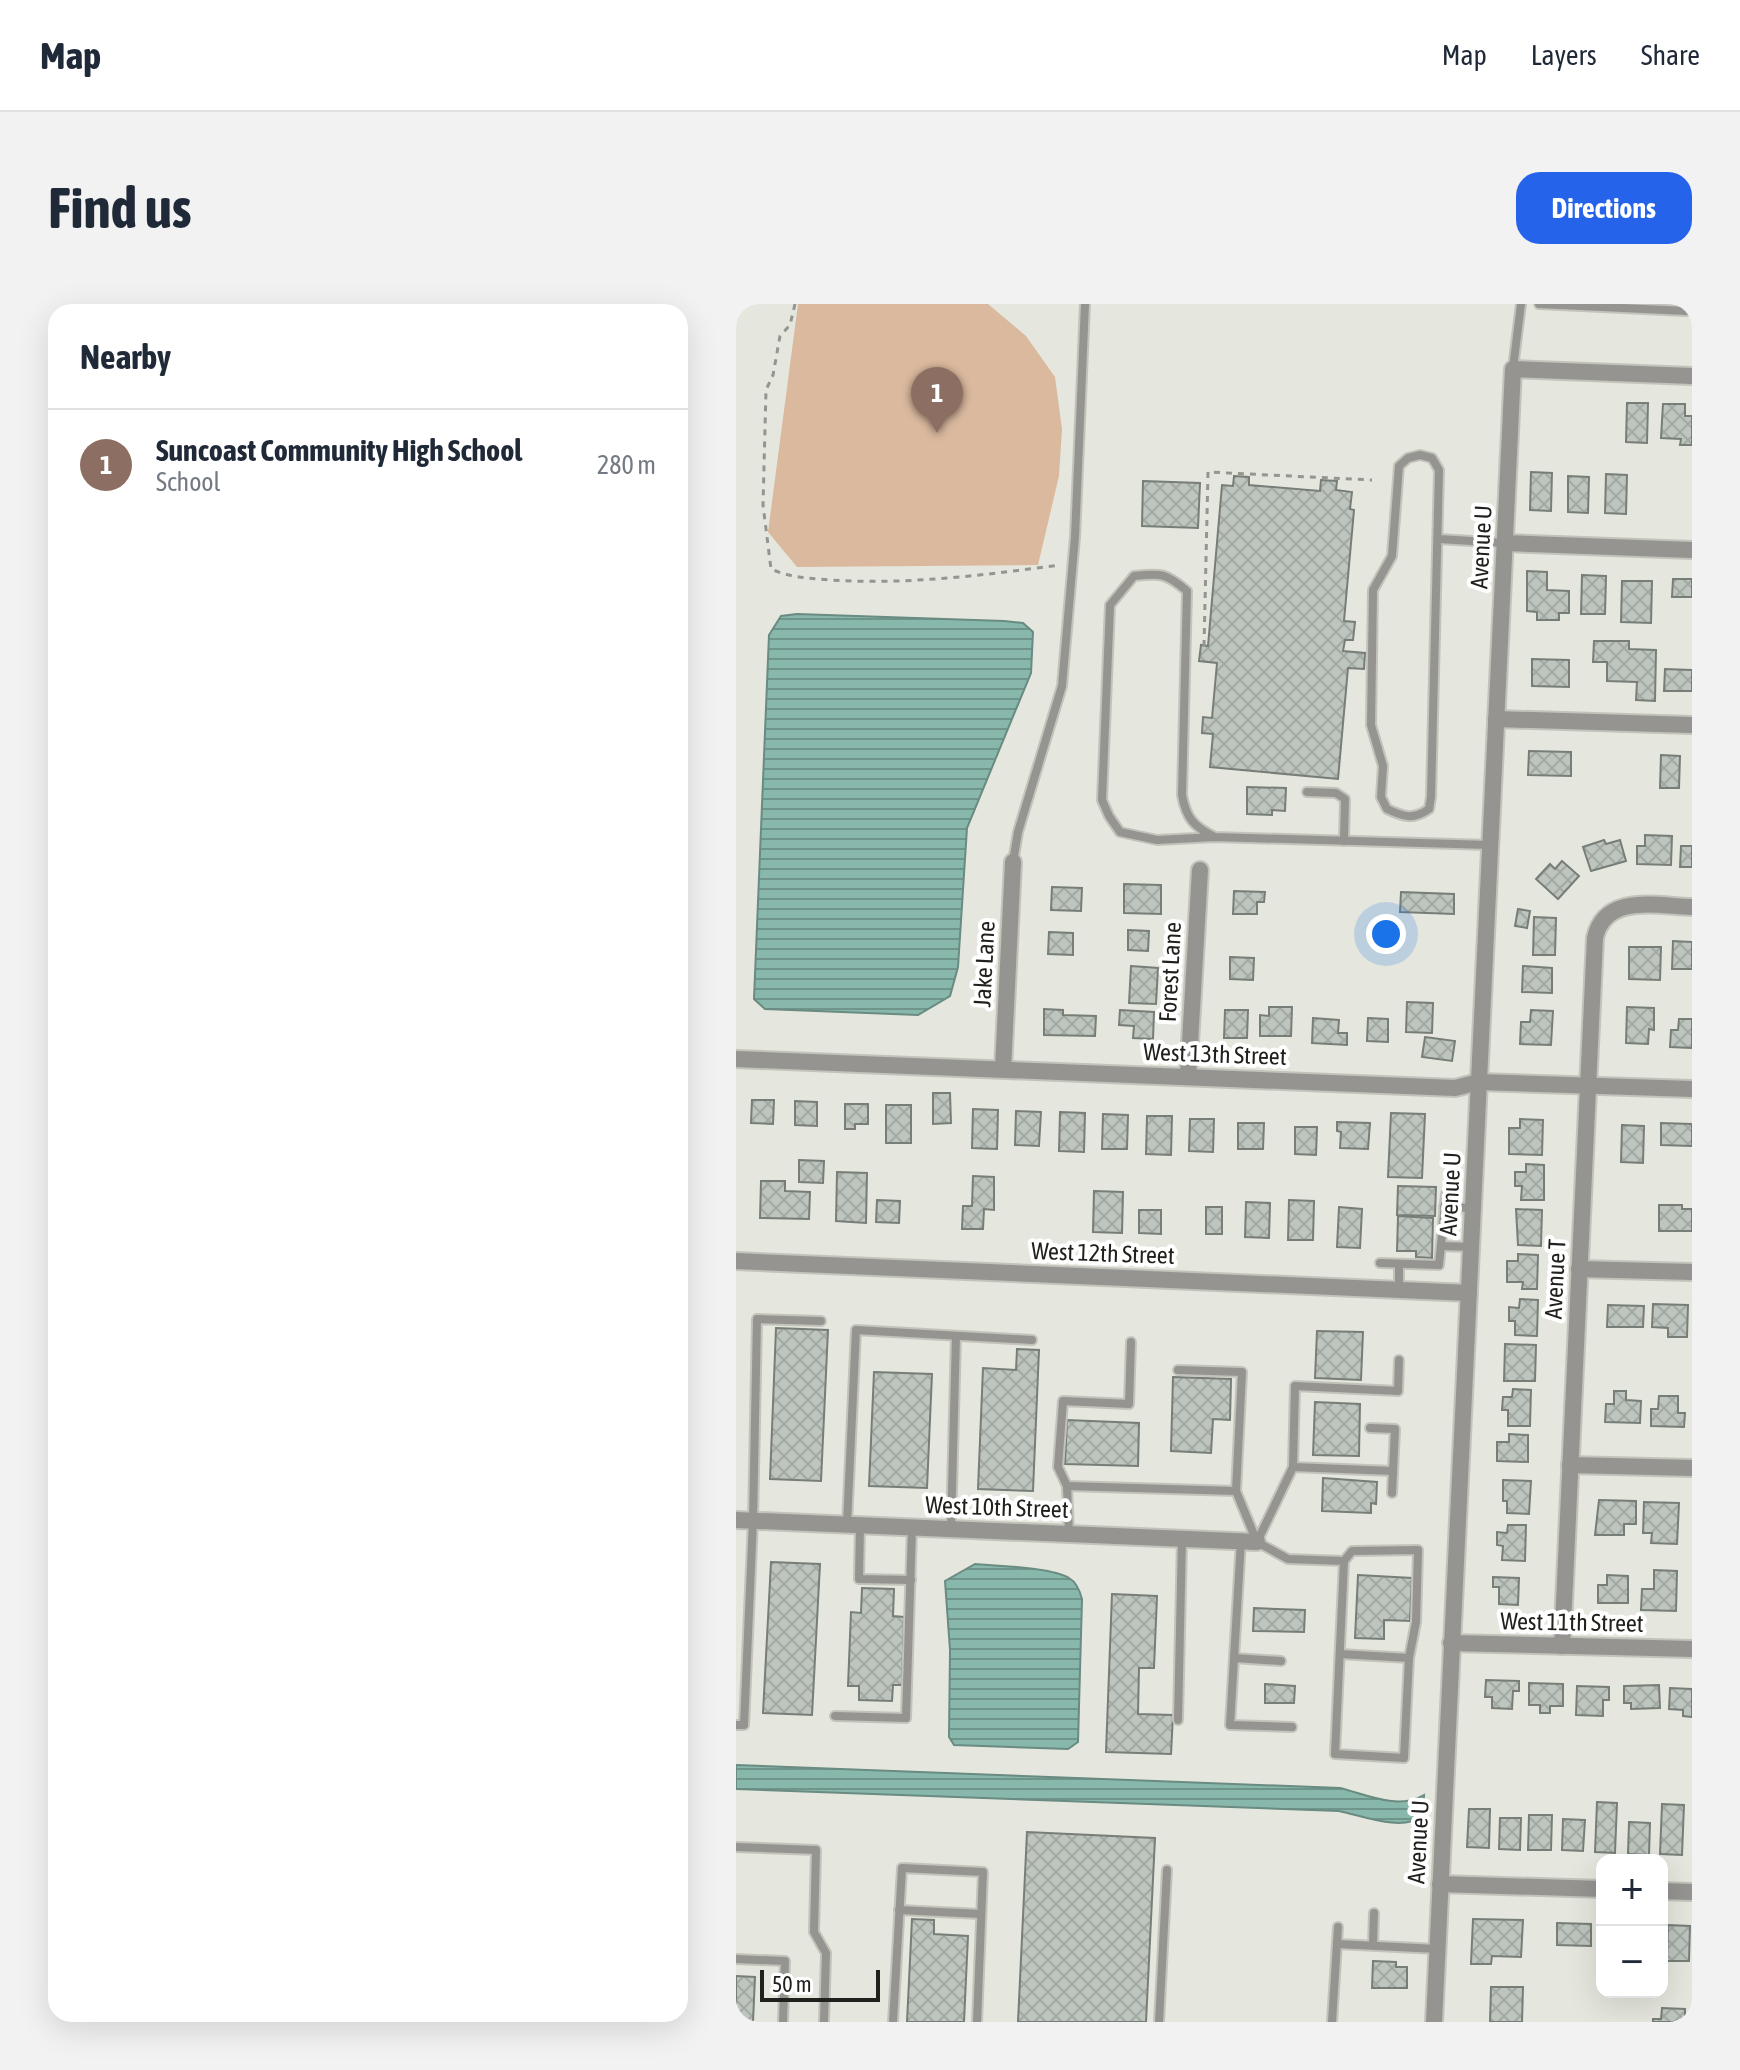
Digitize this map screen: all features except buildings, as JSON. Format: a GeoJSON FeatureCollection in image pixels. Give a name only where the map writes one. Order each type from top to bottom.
{"type":"FeatureCollection","features":[{"type":"Feature","properties":{"kind":"street"},"geometry":{"type":"LineString","coordinates":[[1513,369],[1692,376]]}},
{"type":"Feature","properties":{"kind":"street","name":"Avenue U"},"geometry":{"type":"LineString","coordinates":[[1434,2022],[1513,369]]}},
{"type":"Feature","properties":{"kind":"street"},"geometry":{"type":"LineString","coordinates":[[1505,543],[1692,550]]}},
{"type":"Feature","properties":{"kind":"street"},"geometry":{"type":"LineString","coordinates":[[1496,719],[1692,725]]}},
{"type":"Feature","properties":{"kind":"street","name":"Jake Lane"},"geometry":{"type":"LineString","coordinates":[[1003,1069],[1013,862]]}},
{"type":"Feature","properties":{"kind":"street","name":"Forest Lane"},"geometry":{"type":"LineString","coordinates":[[1188,1077],[1200,870]]}},
{"type":"Feature","properties":{"kind":"street","name":"Avenue T"},"geometry":{"type":"LineString","coordinates":[[1562,1646],[1595,938],[1604,917],[1621,906],[1692,907]]}},
{"type":"Feature","properties":{"kind":"street","name":"West 13th Street"},"geometry":{"type":"LineString","coordinates":[[736,1059],[1455,1088],[1479,1082],[1692,1089]]}},
{"type":"Feature","properties":{"kind":"street","name":"West 12th Street"},"geometry":{"type":"LineString","coordinates":[[736,1261],[1469,1293]]}},
{"type":"Feature","properties":{"kind":"street"},"geometry":{"type":"LineString","coordinates":[[1579,1269],[1692,1272]]}},
{"type":"Feature","properties":{"kind":"street"},"geometry":{"type":"LineString","coordinates":[[1570,1465],[1692,1468]]}},
{"type":"Feature","properties":{"kind":"street","name":"West 10th Street"},"geometry":{"type":"LineString","coordinates":[[744,1521],[1249,1542]]}},
{"type":"Feature","properties":{"kind":"street","name":"West 11th Street"},"geometry":{"type":"LineString","coordinates":[[1451,1643],[1692,1649]]}},
{"type":"Feature","properties":{"kind":"street"},"geometry":{"type":"LineString","coordinates":[[1440,1884],[1596,1889]]}},
{"type":"Feature","properties":{"kind":"street"},"geometry":{"type":"LineString","coordinates":[[1668,1891],[1692,1892]]}},
{"type":"Feature","properties":{"kind":"lane"},"geometry":{"type":"LineString","coordinates":[[1013,862],[1018,832],[1062,686],[1075,537],[1085,304]]}},
{"type":"Feature","properties":{"kind":"lane"},"geometry":{"type":"LineString","coordinates":[[1513,369],[1521,304]]}},
{"type":"Feature","properties":{"kind":"lane"},"geometry":{"type":"LineString","coordinates":[[1539,304],[1686,311],[1692,307]]}},
{"type":"Feature","properties":{"kind":"lane"},"geometry":{"type":"LineString","coordinates":[[1420,455],[1432,458],[1439,470],[1439,539],[1431,797],[1429,809],[1417,817],[1403,817],[1387,809],[1381,797],[1383,766],[1371,725],[1373,590],[1392,556],[1399,466],[1408,458],[1420,455]]}},
{"type":"Feature","properties":{"kind":"lane"},"geometry":{"type":"LineString","coordinates":[[1439,539],[1505,543]]}},
{"type":"Feature","properties":{"kind":"lane"},"geometry":{"type":"LineString","coordinates":[[1215,837],[1198,829],[1186,814],[1182,795],[1187,591],[1170,577],[1156,574],[1134,576],[1110,605],[1102,800],[1120,832],[1157,840],[1215,837],[1490,845]]}},
{"type":"Feature","properties":{"kind":"lane"},"geometry":{"type":"LineString","coordinates":[[1307,792],[1336,793],[1345,799],[1344,841]]}},
{"type":"Feature","properties":{"kind":"lane"},"geometry":{"type":"LineString","coordinates":[[1380,1263],[1439,1265],[1446,1194]]}},
{"type":"Feature","properties":{"kind":"lane"},"geometry":{"type":"LineString","coordinates":[[1444,1207],[1473,1208]]}},
{"type":"Feature","properties":{"kind":"lane"},"geometry":{"type":"LineString","coordinates":[[1441,1246],[1471,1247]]}},
{"type":"Feature","properties":{"kind":"lane"},"geometry":{"type":"LineString","coordinates":[[1399,1264],[1399,1290]]}},
{"type":"Feature","properties":{"kind":"lane"},"geometry":{"type":"LineString","coordinates":[[736,1725],[744,1725],[744,1521],[757,1319],[821,1321]]}},
{"type":"Feature","properties":{"kind":"lane"},"geometry":{"type":"LineString","coordinates":[[911,1580],[859,1579],[853,1525],[856,1330],[1032,1340]]}},
{"type":"Feature","properties":{"kind":"lane"},"geometry":{"type":"LineString","coordinates":[[951,1529],[956,1336]]}},
{"type":"Feature","properties":{"kind":"lane"},"geometry":{"type":"LineString","coordinates":[[1069,1534],[1067,1486],[1058,1467],[1063,1401],[1129,1404],[1131,1342]]}},
{"type":"Feature","properties":{"kind":"lane"},"geometry":{"type":"LineString","coordinates":[[1249,1542],[1293,1467],[1295,1386],[1398,1391],[1399,1360]]}},
{"type":"Feature","properties":{"kind":"lane"},"geometry":{"type":"LineString","coordinates":[[1178,1370],[1242,1372],[1236,1491],[1249,1542],[1234,1658],[1230,1725],[1292,1727]]}},
{"type":"Feature","properties":{"kind":"lane"},"geometry":{"type":"LineString","coordinates":[[1370,1428],[1395,1429],[1392,1493]]}},
{"type":"Feature","properties":{"kind":"lane"},"geometry":{"type":"LineString","coordinates":[[1293,1467],[1393,1471]]}},
{"type":"Feature","properties":{"kind":"lane"},"geometry":{"type":"LineString","coordinates":[[1067,1486],[1236,1491]]}},
{"type":"Feature","properties":{"kind":"lane"},"geometry":{"type":"LineString","coordinates":[[835,1716],[906,1718],[912,1528]]}},
{"type":"Feature","properties":{"kind":"lane"},"geometry":{"type":"LineString","coordinates":[[1178,1720],[1182,1539]]}},
{"type":"Feature","properties":{"kind":"lane"},"geometry":{"type":"LineString","coordinates":[[1249,1542],[1288,1559],[1344,1561]]}},
{"type":"Feature","properties":{"kind":"lane"},"geometry":{"type":"LineString","coordinates":[[1418,1550],[1416,1622],[1409,1658],[1404,1758],[1335,1754],[1344,1561],[1352,1551],[1418,1550]]}},
{"type":"Feature","properties":{"kind":"lane"},"geometry":{"type":"LineString","coordinates":[[1340,1654],[1409,1658]]}},
{"type":"Feature","properties":{"kind":"lane"},"geometry":{"type":"LineString","coordinates":[[1234,1658],[1281,1661]]}},
{"type":"Feature","properties":{"kind":"lane"},"geometry":{"type":"LineString","coordinates":[[736,1847],[816,1850],[814,1932],[826,1953],[824,2022]]}},
{"type":"Feature","properties":{"kind":"lane"},"geometry":{"type":"LineString","coordinates":[[893,2022],[902,1868],[983,1872],[977,2022]]}},
{"type":"Feature","properties":{"kind":"lane"},"geometry":{"type":"LineString","coordinates":[[1159,2022],[1167,1870]]}},
{"type":"Feature","properties":{"kind":"lane"},"geometry":{"type":"LineString","coordinates":[[899,1910],[981,1914]]}},
{"type":"Feature","properties":{"kind":"lane"},"geometry":{"type":"LineString","coordinates":[[1373,1944],[1374,1913]]}},
{"type":"Feature","properties":{"kind":"lane"},"geometry":{"type":"LineString","coordinates":[[1332,2022],[1338,1927]]}},
{"type":"Feature","properties":{"kind":"lane"},"geometry":{"type":"LineString","coordinates":[[1337,1944],[1437,1949]]}},
{"type":"Feature","properties":{"kind":"lane"},"geometry":{"type":"LineString","coordinates":[[736,1959],[785,1961],[783,2022]]}},
{"type":"Feature","properties":{"kind":"path"},"geometry":{"type":"LineString","coordinates":[[795,304],[790,325],[780,336],[773,375],[766,390],[763,505],[771,569],[788,576],[862,582],[975,576],[1060,565]]}},
{"type":"Feature","properties":{"kind":"path"},"geometry":{"type":"LineString","coordinates":[[1204,646],[1208,472],[1372,480]]}},
{"type":"Feature","properties":{"kind":"shaded area"},"geometry":{"type":"Polygon","coordinates":[[[798,304],[988,304],[1026,336],[1055,377],[1062,429],[1059,476],[1038,565],[797,567],[768,532],[798,304]]]}},
{"type":"Feature","properties":{"kind":"water"},"geometry":{"type":"Polygon","coordinates":[[[781,616],[1004,621],[1023,623],[1033,632],[1031,673],[967,828],[958,967],[950,996],[918,1015],[765,1009],[754,999],[769,635],[781,616]]]}},
{"type":"Feature","properties":{"kind":"water"},"geometry":{"type":"Polygon","coordinates":[[[975,1564],[1050,1571],[1069,1578],[1079,1590],[1082,1599],[1078,1742],[1068,1749],[954,1745],[949,1737],[950,1650],[945,1581],[975,1564]]]}},
{"type":"Feature","properties":{"kind":"water"},"geometry":{"type":"Polygon","coordinates":[[[736,1765],[1340,1788],[1393,1801],[1424,1795],[1423,1816],[1414,1821],[1394,1823],[1339,1811],[736,1789],[736,1765]]]}},
{"type":"Feature","properties":{"kind":"place","name":"Suncoast Community High School"},"geometry":{"type":"Point","coordinates":[937,433]}}]}
